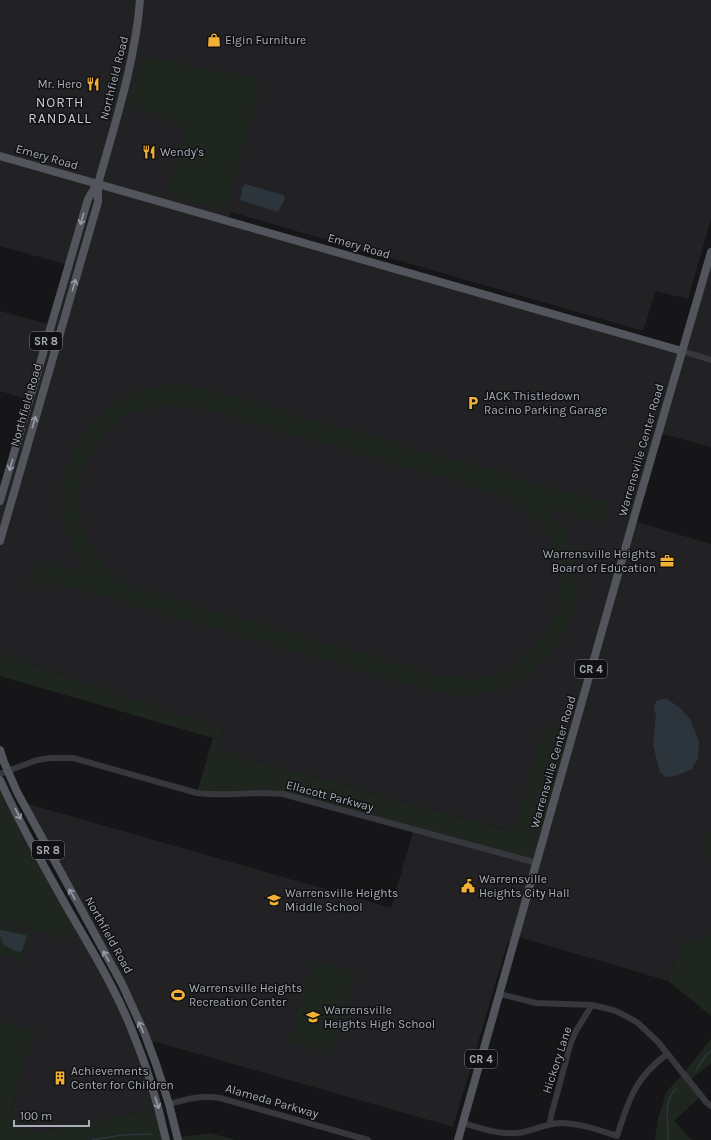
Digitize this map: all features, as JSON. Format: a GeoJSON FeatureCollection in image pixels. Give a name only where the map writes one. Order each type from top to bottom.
{"type":"FeatureCollection","features":[{"type":"Feature","properties":{"kind":"main road","name":"Northfield Road"},"geometry":{"type":"LineString","coordinates":[[0,541],[98,202],[98,184],[131,66],[140,0]]}},
{"type":"Feature","properties":{"kind":"main road","name":"Emery Road"},"geometry":{"type":"LineString","coordinates":[[0,156],[682,351]]}},
{"type":"Feature","properties":{"kind":"main road","name":"Northfield Road"},"geometry":{"type":"LineString","coordinates":[[1,499],[88,199],[98,184]]}},
{"type":"Feature","properties":{"kind":"main road","name":"Warrensville Center Road"},"geometry":{"type":"LineString","coordinates":[[458,1140],[637,507],[711,252]]}},
{"type":"Feature","properties":{"kind":"main road"},"geometry":{"type":"LineString","coordinates":[[68,266],[78,268]]}},
{"type":"Feature","properties":{"kind":"main road"},"geometry":{"type":"LineString","coordinates":[[41,359],[51,362]]}},
{"type":"Feature","properties":{"kind":"main road"},"geometry":{"type":"LineString","coordinates":[[16,446],[26,449]]}},
{"type":"Feature","properties":{"kind":"main road"},"geometry":{"type":"LineString","coordinates":[[1,499],[12,500]]}},
{"type":"Feature","properties":{"kind":"main road","name":"Northfield Road"},"geometry":{"type":"LineString","coordinates":[[0,750],[4,773],[17,792],[122,984],[144,1032],[169,1104],[178,1140]]}},
{"type":"Feature","properties":{"kind":"main road","name":"Northfield Road"},"geometry":{"type":"LineString","coordinates":[[0,780],[97,960],[133,1032],[146,1066],[162,1120],[166,1140]]}},
{"type":"Feature","properties":{"kind":"street","name":"Emery Road"},"geometry":{"type":"LineString","coordinates":[[682,351],[711,360]]}},
{"type":"Feature","properties":{"kind":"street","name":"Ellacott Parkway"},"geometry":{"type":"LineString","coordinates":[[4,773],[31,762],[43,759],[59,757],[73,758],[197,793],[283,794],[537,863]]}},
{"type":"Feature","properties":{"kind":"street"},"geometry":{"type":"LineString","coordinates":[[500,994],[536,1003],[592,1005],[613,1010],[638,1023],[650,1033],[711,1106]]}},
{"type":"Feature","properties":{"kind":"street","name":"Hickory Lane"},"geometry":{"type":"LineString","coordinates":[[550,1124],[550,1116],[571,1042],[592,1005]]}},
{"type":"Feature","properties":{"kind":"street"},"geometry":{"type":"LineString","coordinates":[[463,1123],[494,1132],[506,1133],[527,1131],[550,1124],[568,1124],[579,1125],[617,1136],[627,1103],[636,1085],[647,1071],[667,1054]]}},
{"type":"Feature","properties":{"kind":"street","name":"Alameda Parkway"},"geometry":{"type":"LineString","coordinates":[[169,1104],[188,1098],[206,1096],[220,1098],[368,1140]]}},
{"type":"Feature","properties":{"kind":"shaded area"},"geometry":{"type":"Polygon","coordinates":[[[0,0],[711,0],[711,219],[688,299],[656,291],[643,331],[231,212],[228,220],[682,351],[711,252],[711,447],[659,433],[633,521],[711,544],[711,832],[703,837],[711,861],[711,934],[682,944],[668,981],[516,936],[514,943],[508,941],[453,1127],[156,1042],[153,1043],[153,1045],[28,804],[391,908],[414,829],[543,840],[217,750],[223,728],[178,715],[0,653],[0,501],[29,400],[0,391],[0,311],[51,325],[68,265],[0,246],[0,0]]]}},
{"type":"Feature","properties":{"kind":"shaded area"},"geometry":{"type":"Polygon","coordinates":[[[146,57],[253,78],[259,84],[251,122],[226,211],[168,195],[167,193],[182,143],[183,131],[179,124],[127,106],[139,71],[146,57]]]}},
{"type":"Feature","properties":{"kind":"shaded area"},"geometry":{"type":"Polygon","coordinates":[[[245,184],[283,195],[285,198],[278,212],[240,200],[242,188],[245,184]]]}},
{"type":"Feature","properties":{"kind":"shaded area"},"geometry":{"type":"Polygon","coordinates":[[[181,385],[195,386],[607,503],[603,523],[549,508],[564,530],[569,542],[575,561],[577,580],[576,600],[571,619],[563,637],[552,653],[539,667],[524,678],[507,687],[488,693],[470,696],[451,695],[439,693],[54,582],[49,582],[44,585],[40,584],[37,589],[30,587],[34,567],[39,561],[90,575],[71,546],[62,512],[62,489],[67,467],[76,447],[88,428],[105,412],[124,399],[149,389],[181,385]],[[175,405],[163,406],[145,409],[128,415],[109,430],[99,441],[88,458],[82,476],[79,494],[79,512],[84,530],[91,547],[102,563],[123,582],[149,592],[437,675],[467,678],[485,677],[508,668],[528,655],[543,637],[554,616],[560,594],[560,570],[554,547],[541,526],[520,506],[495,493],[201,408],[175,405]]]}},
{"type":"Feature","properties":{"kind":"shaded area"},"geometry":{"type":"Polygon","coordinates":[[[0,653],[178,715],[223,728],[217,750],[513,832],[544,726],[573,734],[537,863],[283,794],[197,793],[213,738],[0,676],[0,653]]]}},
{"type":"Feature","properties":{"kind":"shaded area"},"geometry":{"type":"Polygon","coordinates":[[[667,699],[680,708],[690,719],[699,741],[698,758],[692,769],[676,776],[666,777],[660,772],[653,745],[656,717],[654,707],[656,701],[667,699]]]}},
{"type":"Feature","properties":{"kind":"shaded area"},"geometry":{"type":"Polygon","coordinates":[[[0,780],[82,933],[71,939],[63,939],[0,920],[0,780]]]}},
{"type":"Feature","properties":{"kind":"shaded area"},"geometry":{"type":"Polygon","coordinates":[[[711,832],[711,861],[703,837],[711,832]]]}},
{"type":"Feature","properties":{"kind":"shaded area"},"geometry":{"type":"Polygon","coordinates":[[[0,920],[63,939],[82,933],[112,989],[159,1109],[36,1133],[10,1113],[33,1030],[0,1020],[0,920]]]}},
{"type":"Feature","properties":{"kind":"shaded area"},"geometry":{"type":"Polygon","coordinates":[[[0,925],[30,933],[32,936],[23,961],[0,954],[0,925]]]}},
{"type":"Feature","properties":{"kind":"shaded area"},"geometry":{"type":"Polygon","coordinates":[[[0,930],[26,935],[22,951],[18,952],[4,945],[0,936],[0,930]]]}},
{"type":"Feature","properties":{"kind":"shaded area"},"geometry":{"type":"Polygon","coordinates":[[[711,934],[711,1016],[668,981],[682,944],[711,934]]]}},
{"type":"Feature","properties":{"kind":"shaded area"},"geometry":{"type":"Polygon","coordinates":[[[312,961],[355,973],[331,1054],[289,1042],[312,961]]]}},
{"type":"Feature","properties":{"kind":"shaded area"},"geometry":{"type":"Polygon","coordinates":[[[0,1020],[34,1030],[10,1112],[36,1133],[159,1109],[166,1140],[0,1140],[0,1020]]]}},
{"type":"Feature","properties":{"kind":"shaded area"},"geometry":{"type":"Polygon","coordinates":[[[711,1039],[711,1064],[689,1081],[701,1096],[674,1121],[692,1140],[655,1140],[658,1118],[667,1091],[683,1074],[711,1039]]]}},
{"type":"Feature","properties":{"kind":"shaded area"},"geometry":{"type":"Polygon","coordinates":[[[210,1133],[235,1140],[178,1140],[177,1138],[181,1137],[210,1133]]]}},
{"type":"Feature","properties":{"kind":"waterway"},"geometry":{"type":"LineString","coordinates":[[696,1070],[706,1055],[711,1051]]}},
{"type":"Feature","properties":{"kind":"waterway"},"geometry":{"type":"LineString","coordinates":[[668,1140],[668,1106],[669,1100],[676,1089]]}},
{"type":"Feature","properties":{"kind":"waterway"},"geometry":{"type":"LineString","coordinates":[[92,1140],[122,1135],[152,1134]]}},
{"type":"Feature","properties":{"kind":"place","name":"Elgin Furniture"},"geometry":{"type":"Point","coordinates":[214,40]}},
{"type":"Feature","properties":{"kind":"place","name":"Mr. Hero"},"geometry":{"type":"Point","coordinates":[93,84]}},
{"type":"Feature","properties":{"kind":"place","name":"Wendy's"},"geometry":{"type":"Point","coordinates":[149,152]}},
{"type":"Feature","properties":{"kind":"place","name":"JACK Thistledown Racino Parking Garage"},"geometry":{"type":"Point","coordinates":[473,403]}},
{"type":"Feature","properties":{"kind":"place","name":"Warrensville Heights Board of Education"},"geometry":{"type":"Point","coordinates":[667,561]}},
{"type":"Feature","properties":{"kind":"place","name":"Warrensville Heights City Hall"},"geometry":{"type":"Point","coordinates":[468,886]}},
{"type":"Feature","properties":{"kind":"place","name":"Warrensville Heights Middle School"},"geometry":{"type":"Point","coordinates":[274,900]}},
{"type":"Feature","properties":{"kind":"place","name":"Warrensville Heights Recreation Center"},"geometry":{"type":"Point","coordinates":[178,995]}},
{"type":"Feature","properties":{"kind":"place","name":"Warrensville Heights High School"},"geometry":{"type":"Point","coordinates":[313,1017]}},
{"type":"Feature","properties":{"kind":"place","name":"Achievements Center for Children"},"geometry":{"type":"Point","coordinates":[60,1078]}},
{"type":"Feature","properties":{"kind":"district","name":"NORTH RANDALL"},"geometry":{"type":"Point","coordinates":[60,110]}}]}
